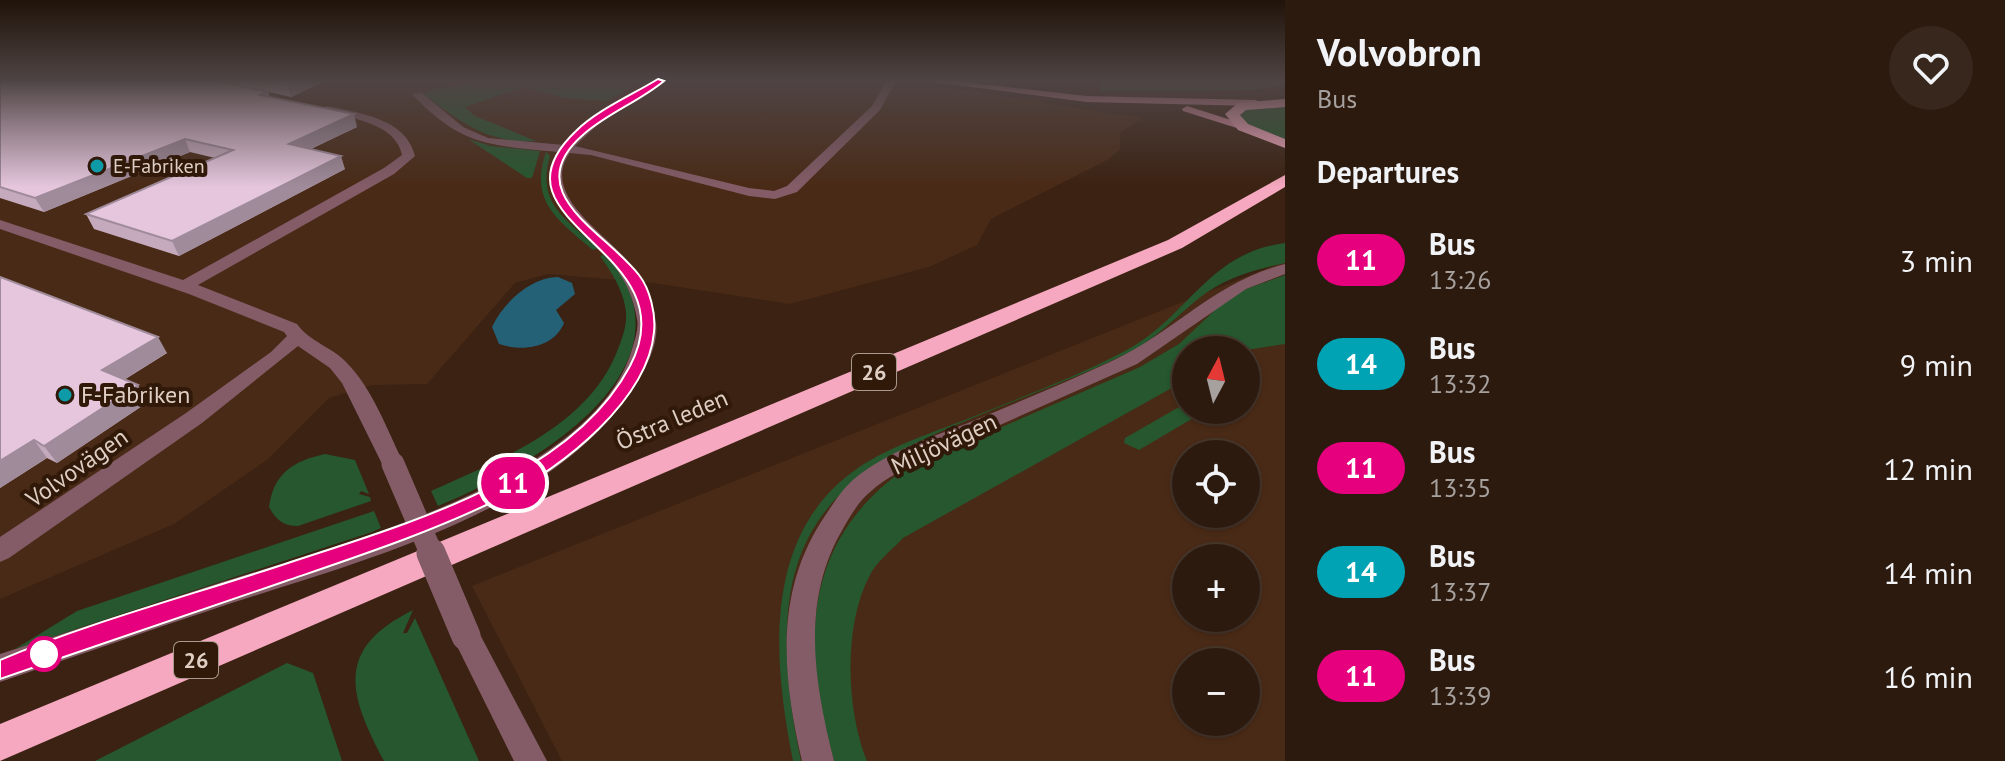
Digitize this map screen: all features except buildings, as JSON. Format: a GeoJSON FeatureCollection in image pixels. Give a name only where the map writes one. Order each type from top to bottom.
{"type":"FeatureCollection","features":[{"type":"Feature","properties":{"kind":"highway"},"geometry":{"type":"LineString","coordinates":[[1235,117],[1249,130],[1285,144]]}},
{"type":"Feature","properties":{"kind":"highway","name":"Östra leden"},"geometry":{"type":"LineString","coordinates":[[0,743],[1175,244],[1230,215],[1278,172],[1249,130]]}},
{"type":"Feature","properties":{"kind":"main road"},"geometry":{"type":"LineString","coordinates":[[1210,117],[1249,130]]}},
{"type":"Feature","properties":{"kind":"street"},"geometry":{"type":"LineString","coordinates":[[185,286],[377,178],[409,156],[403,142],[380,123],[353,117]]}},
{"type":"Feature","properties":{"kind":"street"},"geometry":{"type":"LineString","coordinates":[[447,117],[474,137],[504,145],[591,151],[749,192],[775,195],[792,189],[867,117]]}},
{"type":"Feature","properties":{"kind":"street"},"geometry":{"type":"LineString","coordinates":[[0,668],[359,548],[472,504],[500,491],[574,442],[605,412],[638,366],[647,332],[645,303],[634,277],[566,209],[553,186],[555,165],[565,148],[603,117]]}},
{"type":"Feature","properties":{"kind":"street"},"geometry":{"type":"LineString","coordinates":[[0,224],[281,322],[291,328],[296,338],[327,352],[345,371],[393,464],[466,636],[531,761]]}},
{"type":"Feature","properties":{"kind":"street","name":"Miljövägen"},"geometry":{"type":"LineString","coordinates":[[818,761],[804,708],[797,635],[805,582],[824,536],[859,488],[907,457],[1153,349],[1224,291],[1253,277],[1285,269]]}},
{"type":"Feature","properties":{"kind":"street","name":"Volvovägen"},"geometry":{"type":"LineString","coordinates":[[0,551],[194,418],[278,356],[296,338]]}},
{"type":"Feature","properties":{"kind":"shaded area"},"geometry":{"type":"Polygon","coordinates":[[[0,117],[1142,118],[1120,133],[1120,150],[1107,160],[991,219],[977,245],[929,267],[790,304],[653,283],[548,274],[515,283],[427,384],[372,385],[329,398],[267,460],[174,524],[0,599],[0,117]]]}},
{"type":"Feature","properties":{"kind":"shaded area"},"geometry":{"type":"Polygon","coordinates":[[[1285,261],[1285,761],[562,761],[472,586],[1285,261]]]}},
{"type":"Feature","properties":{"kind":"green space"},"geometry":{"type":"Polygon","coordinates":[[[454,117],[476,117],[536,141],[504,139],[454,117]]]}},
{"type":"Feature","properties":{"kind":"green space"},"geometry":{"type":"Polygon","coordinates":[[[1285,117],[1285,142],[1248,126],[1240,118],[1285,117]]]}},
{"type":"Feature","properties":{"kind":"green space"},"geometry":{"type":"Polygon","coordinates":[[[468,139],[491,146],[540,151],[532,178],[527,178],[468,139]]]}},
{"type":"Feature","properties":{"kind":"green space"},"geometry":{"type":"Polygon","coordinates":[[[546,152],[550,156],[547,186],[557,209],[599,248],[593,250],[568,229],[550,208],[541,184],[546,152]]]}},
{"type":"Feature","properties":{"kind":"green space"},"geometry":{"type":"Polygon","coordinates":[[[1285,243],[1285,263],[1244,274],[1215,287],[1136,349],[906,448],[854,482],[816,525],[793,583],[787,660],[801,761],[793,761],[781,685],[781,606],[788,569],[801,533],[822,501],[851,473],[893,449],[1123,352],[1165,322],[1216,273],[1258,249],[1285,243]]]}},
{"type":"Feature","properties":{"kind":"green space"},"geometry":{"type":"Polygon","coordinates":[[[606,254],[631,296],[635,337],[621,375],[593,409],[557,440],[516,467],[438,506],[431,491],[537,439],[562,422],[602,380],[616,354],[626,318],[621,293],[600,256],[606,254]]]}},
{"type":"Feature","properties":{"kind":"green space"},"geometry":{"type":"Polygon","coordinates":[[[1285,275],[1285,344],[1260,348],[1260,336],[1187,336],[1232,294],[1285,275]]]}},
{"type":"Feature","properties":{"kind":"green space"},"geometry":{"type":"Polygon","coordinates":[[[1172,348],[1172,388],[903,538],[881,560],[861,595],[855,618],[850,668],[855,717],[867,761],[834,761],[817,678],[815,638],[818,600],[828,564],[845,530],[870,498],[905,469],[1140,367],[1172,348]]]}},
{"type":"Feature","properties":{"kind":"green space"},"geometry":{"type":"Polygon","coordinates":[[[1172,411],[1172,424],[1183,424],[1139,450],[1124,443],[1125,438],[1172,411]]]}},
{"type":"Feature","properties":{"kind":"green space"},"geometry":{"type":"Polygon","coordinates":[[[325,454],[355,460],[369,494],[361,491],[359,494],[370,497],[371,501],[298,526],[280,521],[269,507],[280,477],[303,460],[325,454]]]}},
{"type":"Feature","properties":{"kind":"green space"},"geometry":{"type":"Polygon","coordinates":[[[374,511],[381,528],[372,532],[15,649],[77,611],[374,511]]]}},
{"type":"Feature","properties":{"kind":"green space"},"geometry":{"type":"Polygon","coordinates":[[[413,610],[403,633],[407,633],[415,618],[479,761],[384,761],[372,737],[357,694],[356,675],[360,657],[370,640],[413,610]]]}},
{"type":"Feature","properties":{"kind":"green space"},"geometry":{"type":"Polygon","coordinates":[[[287,663],[313,673],[342,761],[95,761],[287,663]]]}},
{"type":"Feature","properties":{"kind":"water"},"geometry":{"type":"Polygon","coordinates":[[[558,277],[572,283],[575,294],[556,310],[564,323],[553,338],[527,347],[499,344],[492,327],[503,309],[528,286],[558,277]]]}},
{"type":"Feature","properties":{"kind":"bus line","name":"11"},"geometry":{"type":"LineString","coordinates":[[0,668],[359,548],[500,491],[563,451],[605,412],[638,366],[647,332],[645,303],[634,277],[615,254],[566,209],[553,186],[555,165],[565,148],[579,132],[603,117]]}},
{"type":"Feature","properties":{"kind":"place","name":"E-Fabriken"},"geometry":{"type":"Point","coordinates":[97,166]}},
{"type":"Feature","properties":{"kind":"place","name":"F-Fabriken"},"geometry":{"type":"Point","coordinates":[65,395]}}]}
